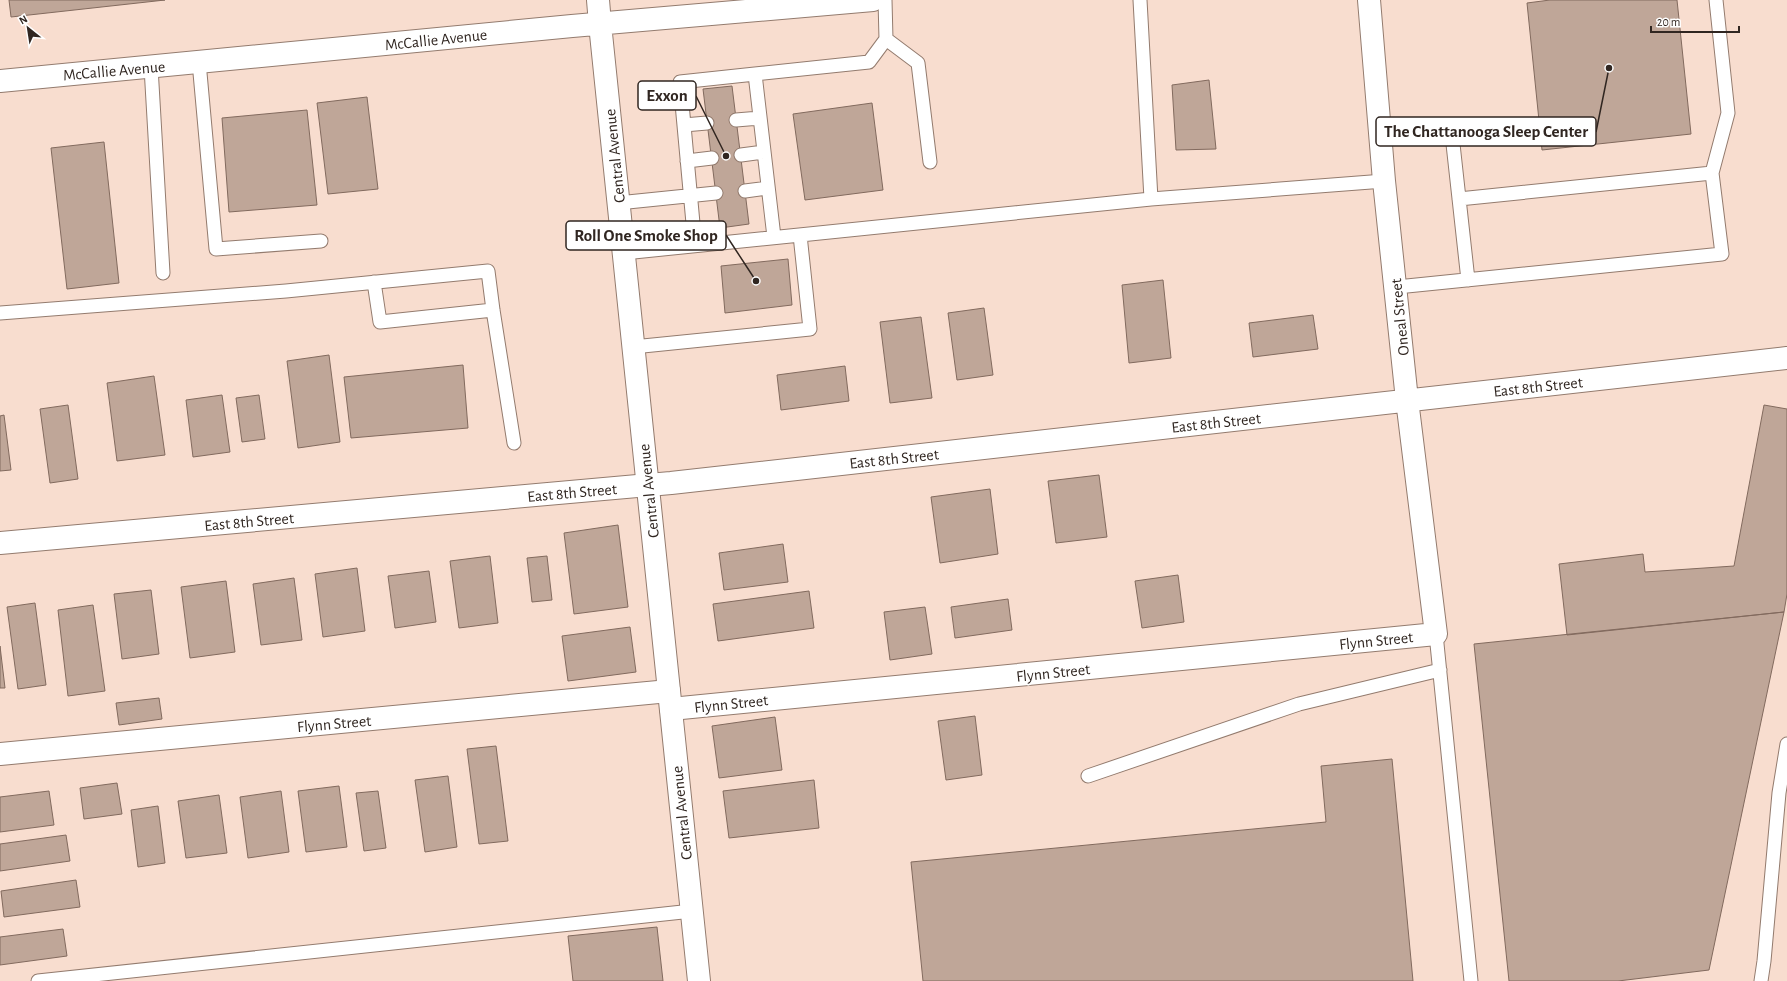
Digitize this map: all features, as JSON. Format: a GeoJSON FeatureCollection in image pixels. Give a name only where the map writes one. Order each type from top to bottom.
{"type":"FeatureCollection","features":[{"type":"Feature","properties":{"kind":"street","name":"Central Avenue"},"geometry":{"type":"LineString","coordinates":[[598,0],[699,981]]}},
{"type":"Feature","properties":{"kind":"street","name":"McCallie Avenue"},"geometry":{"type":"LineString","coordinates":[[0,81],[600,24],[873,0]]}},
{"type":"Feature","properties":{"kind":"street","name":"Oneal Street"},"geometry":{"type":"LineString","coordinates":[[1369,0],[1382,134],[1384,181],[1397,287],[1407,400],[1436,634]]}},
{"type":"Feature","properties":{"kind":"street","name":"East 8th Street"},"geometry":{"type":"LineString","coordinates":[[0,543],[647,485],[1787,358]]}},
{"type":"Feature","properties":{"kind":"street","name":"Flynn Street"},"geometry":{"type":"LineString","coordinates":[[0,754],[670,700],[1436,634]]}},
{"type":"Feature","properties":{"kind":"lane"},"geometry":{"type":"LineString","coordinates":[[695,246],[680,82],[869,62],[886,39],[884,0]]}},
{"type":"Feature","properties":{"kind":"lane"},"geometry":{"type":"LineString","coordinates":[[1140,0],[1151,198]]}},
{"type":"Feature","properties":{"kind":"lane"},"geometry":{"type":"LineString","coordinates":[[1397,287],[1722,254],[1712,173],[1728,113],[1716,0]]}},
{"type":"Feature","properties":{"kind":"lane"},"geometry":{"type":"LineString","coordinates":[[886,39],[918,63],[930,162]]}},
{"type":"Feature","properties":{"kind":"lane"},"geometry":{"type":"LineString","coordinates":[[199,62],[216,249],[321,241]]}},
{"type":"Feature","properties":{"kind":"lane"},"geometry":{"type":"LineString","coordinates":[[151,67],[163,273]]}},
{"type":"Feature","properties":{"kind":"lane"},"geometry":{"type":"LineString","coordinates":[[755,74],[774,238]]}},
{"type":"Feature","properties":{"kind":"lane"},"geometry":{"type":"LineString","coordinates":[[736,120],[760,118]]}},
{"type":"Feature","properties":{"kind":"lane"},"geometry":{"type":"LineString","coordinates":[[684,126],[707,123]]}},
{"type":"Feature","properties":{"kind":"lane"},"geometry":{"type":"LineString","coordinates":[[1382,134],[1451,126],[1468,280]]}},
{"type":"Feature","properties":{"kind":"lane"},"geometry":{"type":"LineString","coordinates":[[741,155],[764,152]]}},
{"type":"Feature","properties":{"kind":"lane"},"geometry":{"type":"LineString","coordinates":[[687,161],[712,158]]}},
{"type":"Feature","properties":{"kind":"lane"},"geometry":{"type":"LineString","coordinates":[[1459,199],[1712,173]]}},
{"type":"Feature","properties":{"kind":"lane"},"geometry":{"type":"LineString","coordinates":[[624,253],[1151,198],[1384,181]]}},
{"type":"Feature","properties":{"kind":"lane"},"geometry":{"type":"LineString","coordinates":[[745,191],[768,188]]}},
{"type":"Feature","properties":{"kind":"lane"},"geometry":{"type":"LineString","coordinates":[[618,203],[716,193]]}},
{"type":"Feature","properties":{"kind":"lane"},"geometry":{"type":"LineString","coordinates":[[633,347],[810,329],[800,235]]}},
{"type":"Feature","properties":{"kind":"lane"},"geometry":{"type":"LineString","coordinates":[[0,313],[286,291],[488,271],[514,443]]}},
{"type":"Feature","properties":{"kind":"lane"},"geometry":{"type":"LineString","coordinates":[[374,282],[380,322],[493,310]]}},
{"type":"Feature","properties":{"kind":"lane"},"geometry":{"type":"LineString","coordinates":[[1436,634],[1471,981]]}},
{"type":"Feature","properties":{"kind":"lane"},"geometry":{"type":"LineString","coordinates":[[1088,776],[1299,704],[1440,670]]}},
{"type":"Feature","properties":{"kind":"lane"},"geometry":{"type":"LineString","coordinates":[[1760,981],[1764,961],[1778,793],[1787,744]]}},
{"type":"Feature","properties":{"kind":"lane"},"geometry":{"type":"LineString","coordinates":[[38,981],[692,910]]}},
{"type":"Feature","properties":{"kind":"building"},"geometry":{"type":"Polygon","coordinates":[[[9,0],[165,0],[11,17],[9,0]]]}},
{"type":"Feature","properties":{"kind":"building"},"geometry":{"type":"Polygon","coordinates":[[[1550,0],[1677,0],[1691,134],[1542,150],[1527,3],[1550,0]]]}},
{"type":"Feature","properties":{"kind":"building"},"geometry":{"type":"Polygon","coordinates":[[[1209,80],[1216,149],[1176,150],[1172,85],[1209,80]]]}},
{"type":"Feature","properties":{"kind":"building"},"geometry":{"type":"Polygon","coordinates":[[[732,86],[749,224],[720,228],[703,89],[732,86]]]}},
{"type":"Feature","properties":{"kind":"building"},"geometry":{"type":"Polygon","coordinates":[[[367,97],[378,189],[328,194],[317,103],[367,97]]]}},
{"type":"Feature","properties":{"kind":"building"},"geometry":{"type":"Polygon","coordinates":[[[872,103],[883,190],[805,200],[793,114],[872,103]]]}},
{"type":"Feature","properties":{"kind":"building"},"geometry":{"type":"Polygon","coordinates":[[[307,110],[317,205],[229,212],[222,118],[307,110]]]}},
{"type":"Feature","properties":{"kind":"building"},"geometry":{"type":"Polygon","coordinates":[[[104,142],[119,283],[67,289],[51,148],[104,142]]]}},
{"type":"Feature","properties":{"kind":"building"},"geometry":{"type":"Polygon","coordinates":[[[788,259],[792,305],[725,313],[721,266],[788,259]]]}},
{"type":"Feature","properties":{"kind":"building"},"geometry":{"type":"Polygon","coordinates":[[[1163,280],[1171,358],[1129,363],[1122,285],[1163,280]]]}},
{"type":"Feature","properties":{"kind":"building"},"geometry":{"type":"Polygon","coordinates":[[[984,308],[993,375],[957,380],[948,313],[984,308]]]}},
{"type":"Feature","properties":{"kind":"building"},"geometry":{"type":"Polygon","coordinates":[[[1313,315],[1318,349],[1253,357],[1249,323],[1313,315]]]}},
{"type":"Feature","properties":{"kind":"building"},"geometry":{"type":"Polygon","coordinates":[[[921,317],[932,398],[890,403],[880,322],[921,317]]]}},
{"type":"Feature","properties":{"kind":"building"},"geometry":{"type":"Polygon","coordinates":[[[329,355],[340,442],[298,448],[287,361],[329,355]]]}},
{"type":"Feature","properties":{"kind":"building"},"geometry":{"type":"Polygon","coordinates":[[[463,365],[468,428],[351,438],[344,377],[463,365]]]}},
{"type":"Feature","properties":{"kind":"building"},"geometry":{"type":"Polygon","coordinates":[[[845,366],[849,401],[781,410],[777,375],[845,366]]]}},
{"type":"Feature","properties":{"kind":"building"},"geometry":{"type":"Polygon","coordinates":[[[154,376],[165,455],[117,461],[107,383],[154,376]]]}},
{"type":"Feature","properties":{"kind":"building"},"geometry":{"type":"Polygon","coordinates":[[[222,395],[230,452],[193,457],[186,400],[222,395]]]}},
{"type":"Feature","properties":{"kind":"building"},"geometry":{"type":"Polygon","coordinates":[[[259,395],[265,439],[242,442],[236,398],[259,395]]]}},
{"type":"Feature","properties":{"kind":"building"},"geometry":{"type":"Polygon","coordinates":[[[68,405],[78,479],[50,483],[40,409],[68,405]]]}},
{"type":"Feature","properties":{"kind":"building"},"geometry":{"type":"Polygon","coordinates":[[[1764,405],[1787,409],[1787,594],[1784,612],[1567,635],[1559,564],[1643,554],[1645,572],[1734,566],[1764,405]]]}},
{"type":"Feature","properties":{"kind":"building"},"geometry":{"type":"Polygon","coordinates":[[[4,415],[11,470],[0,471],[0,416],[4,415]]]}},
{"type":"Feature","properties":{"kind":"building"},"geometry":{"type":"Polygon","coordinates":[[[1099,475],[1107,537],[1056,543],[1048,481],[1099,475]]]}},
{"type":"Feature","properties":{"kind":"building"},"geometry":{"type":"Polygon","coordinates":[[[990,489],[998,554],[940,563],[931,497],[990,489]]]}},
{"type":"Feature","properties":{"kind":"building"},"geometry":{"type":"Polygon","coordinates":[[[618,525],[628,607],[574,614],[564,533],[618,525]]]}},
{"type":"Feature","properties":{"kind":"building"},"geometry":{"type":"Polygon","coordinates":[[[783,544],[788,582],[724,590],[719,553],[783,544]]]}},
{"type":"Feature","properties":{"kind":"building"},"geometry":{"type":"Polygon","coordinates":[[[490,556],[498,623],[459,628],[450,561],[490,556]]]}},
{"type":"Feature","properties":{"kind":"building"},"geometry":{"type":"Polygon","coordinates":[[[547,556],[552,600],[532,602],[527,558],[547,556]]]}},
{"type":"Feature","properties":{"kind":"building"},"geometry":{"type":"Polygon","coordinates":[[[357,568],[365,631],[323,637],[315,574],[357,568]]]}},
{"type":"Feature","properties":{"kind":"building"},"geometry":{"type":"Polygon","coordinates":[[[429,571],[436,622],[395,628],[388,576],[429,571]]]}},
{"type":"Feature","properties":{"kind":"building"},"geometry":{"type":"Polygon","coordinates":[[[1178,575],[1184,622],[1142,628],[1135,581],[1178,575]]]}},
{"type":"Feature","properties":{"kind":"building"},"geometry":{"type":"Polygon","coordinates":[[[294,578],[302,640],[261,645],[253,584],[294,578]]]}},
{"type":"Feature","properties":{"kind":"building"},"geometry":{"type":"Polygon","coordinates":[[[226,581],[235,652],[190,658],[181,587],[226,581]]]}},
{"type":"Feature","properties":{"kind":"building"},"geometry":{"type":"Polygon","coordinates":[[[151,590],[159,654],[122,659],[114,594],[151,590]]]}},
{"type":"Feature","properties":{"kind":"building"},"geometry":{"type":"Polygon","coordinates":[[[809,591],[814,628],[718,641],[713,604],[809,591]]]}},
{"type":"Feature","properties":{"kind":"building"},"geometry":{"type":"Polygon","coordinates":[[[1008,599],[1012,630],[955,638],[951,607],[1008,599]]]}},
{"type":"Feature","properties":{"kind":"building"},"geometry":{"type":"Polygon","coordinates":[[[35,603],[46,685],[18,689],[7,607],[35,603]]]}},
{"type":"Feature","properties":{"kind":"building"},"geometry":{"type":"Polygon","coordinates":[[[93,605],[105,691],[68,696],[58,610],[93,605]]]}},
{"type":"Feature","properties":{"kind":"building"},"geometry":{"type":"Polygon","coordinates":[[[925,607],[932,654],[890,660],[884,612],[925,607]]]}},
{"type":"Feature","properties":{"kind":"building"},"geometry":{"type":"Polygon","coordinates":[[[1784,612],[1709,970],[1618,981],[1509,981],[1474,644],[1784,612]]]}},
{"type":"Feature","properties":{"kind":"building"},"geometry":{"type":"Polygon","coordinates":[[[630,627],[636,672],[568,681],[562,636],[630,627]]]}},
{"type":"Feature","properties":{"kind":"building"},"geometry":{"type":"Polygon","coordinates":[[[0,646],[5,688],[0,688],[0,646]]]}},
{"type":"Feature","properties":{"kind":"building"},"geometry":{"type":"Polygon","coordinates":[[[159,698],[162,719],[119,725],[116,703],[159,698]]]}},
{"type":"Feature","properties":{"kind":"building"},"geometry":{"type":"Polygon","coordinates":[[[975,716],[982,775],[946,780],[938,721],[975,716]]]}},
{"type":"Feature","properties":{"kind":"building"},"geometry":{"type":"Polygon","coordinates":[[[775,717],[782,770],[719,778],[712,726],[775,717]]]}},
{"type":"Feature","properties":{"kind":"building"},"geometry":{"type":"Polygon","coordinates":[[[496,746],[508,841],[479,844],[467,749],[496,746]]]}},
{"type":"Feature","properties":{"kind":"building"},"geometry":{"type":"Polygon","coordinates":[[[1392,759],[1413,981],[923,981],[911,862],[1326,822],[1321,766],[1392,759]]]}},
{"type":"Feature","properties":{"kind":"building"},"geometry":{"type":"Polygon","coordinates":[[[448,776],[457,847],[425,852],[415,780],[448,776]]]}},
{"type":"Feature","properties":{"kind":"building"},"geometry":{"type":"Polygon","coordinates":[[[814,780],[819,828],[729,838],[723,791],[814,780]]]}},
{"type":"Feature","properties":{"kind":"building"},"geometry":{"type":"Polygon","coordinates":[[[117,783],[122,814],[84,819],[80,788],[117,783]]]}},
{"type":"Feature","properties":{"kind":"building"},"geometry":{"type":"Polygon","coordinates":[[[339,786],[347,847],[306,852],[298,791],[339,786]]]}},
{"type":"Feature","properties":{"kind":"building"},"geometry":{"type":"Polygon","coordinates":[[[49,791],[54,825],[0,832],[0,797],[49,791]]]}},
{"type":"Feature","properties":{"kind":"building"},"geometry":{"type":"Polygon","coordinates":[[[281,791],[289,852],[248,858],[240,797],[281,791]]]}},
{"type":"Feature","properties":{"kind":"building"},"geometry":{"type":"Polygon","coordinates":[[[378,791],[386,848],[364,851],[356,793],[378,791]]]}},
{"type":"Feature","properties":{"kind":"building"},"geometry":{"type":"Polygon","coordinates":[[[219,795],[227,853],[186,858],[178,801],[219,795]]]}},
{"type":"Feature","properties":{"kind":"building"},"geometry":{"type":"Polygon","coordinates":[[[158,806],[165,863],[138,867],[131,810],[158,806]]]}},
{"type":"Feature","properties":{"kind":"building"},"geometry":{"type":"Polygon","coordinates":[[[66,835],[70,861],[0,871],[0,844],[66,835]]]}},
{"type":"Feature","properties":{"kind":"building"},"geometry":{"type":"Polygon","coordinates":[[[76,880],[80,907],[4,917],[1,891],[76,880]]]}},
{"type":"Feature","properties":{"kind":"building"},"geometry":{"type":"Polygon","coordinates":[[[657,927],[663,981],[573,981],[568,936],[657,927]]]}},
{"type":"Feature","properties":{"kind":"building"},"geometry":{"type":"Polygon","coordinates":[[[63,929],[67,956],[0,965],[0,937],[63,929]]]}},
{"type":"Feature","properties":{"kind":"place","name":"The Chattanooga Sleep Center"},"geometry":{"type":"Point","coordinates":[1609,68]}},
{"type":"Feature","properties":{"kind":"place","name":"Exxon"},"geometry":{"type":"Point","coordinates":[726,156]}},
{"type":"Feature","properties":{"kind":"place","name":"Roll One Smoke Shop"},"geometry":{"type":"Point","coordinates":[756,281]}}]}
